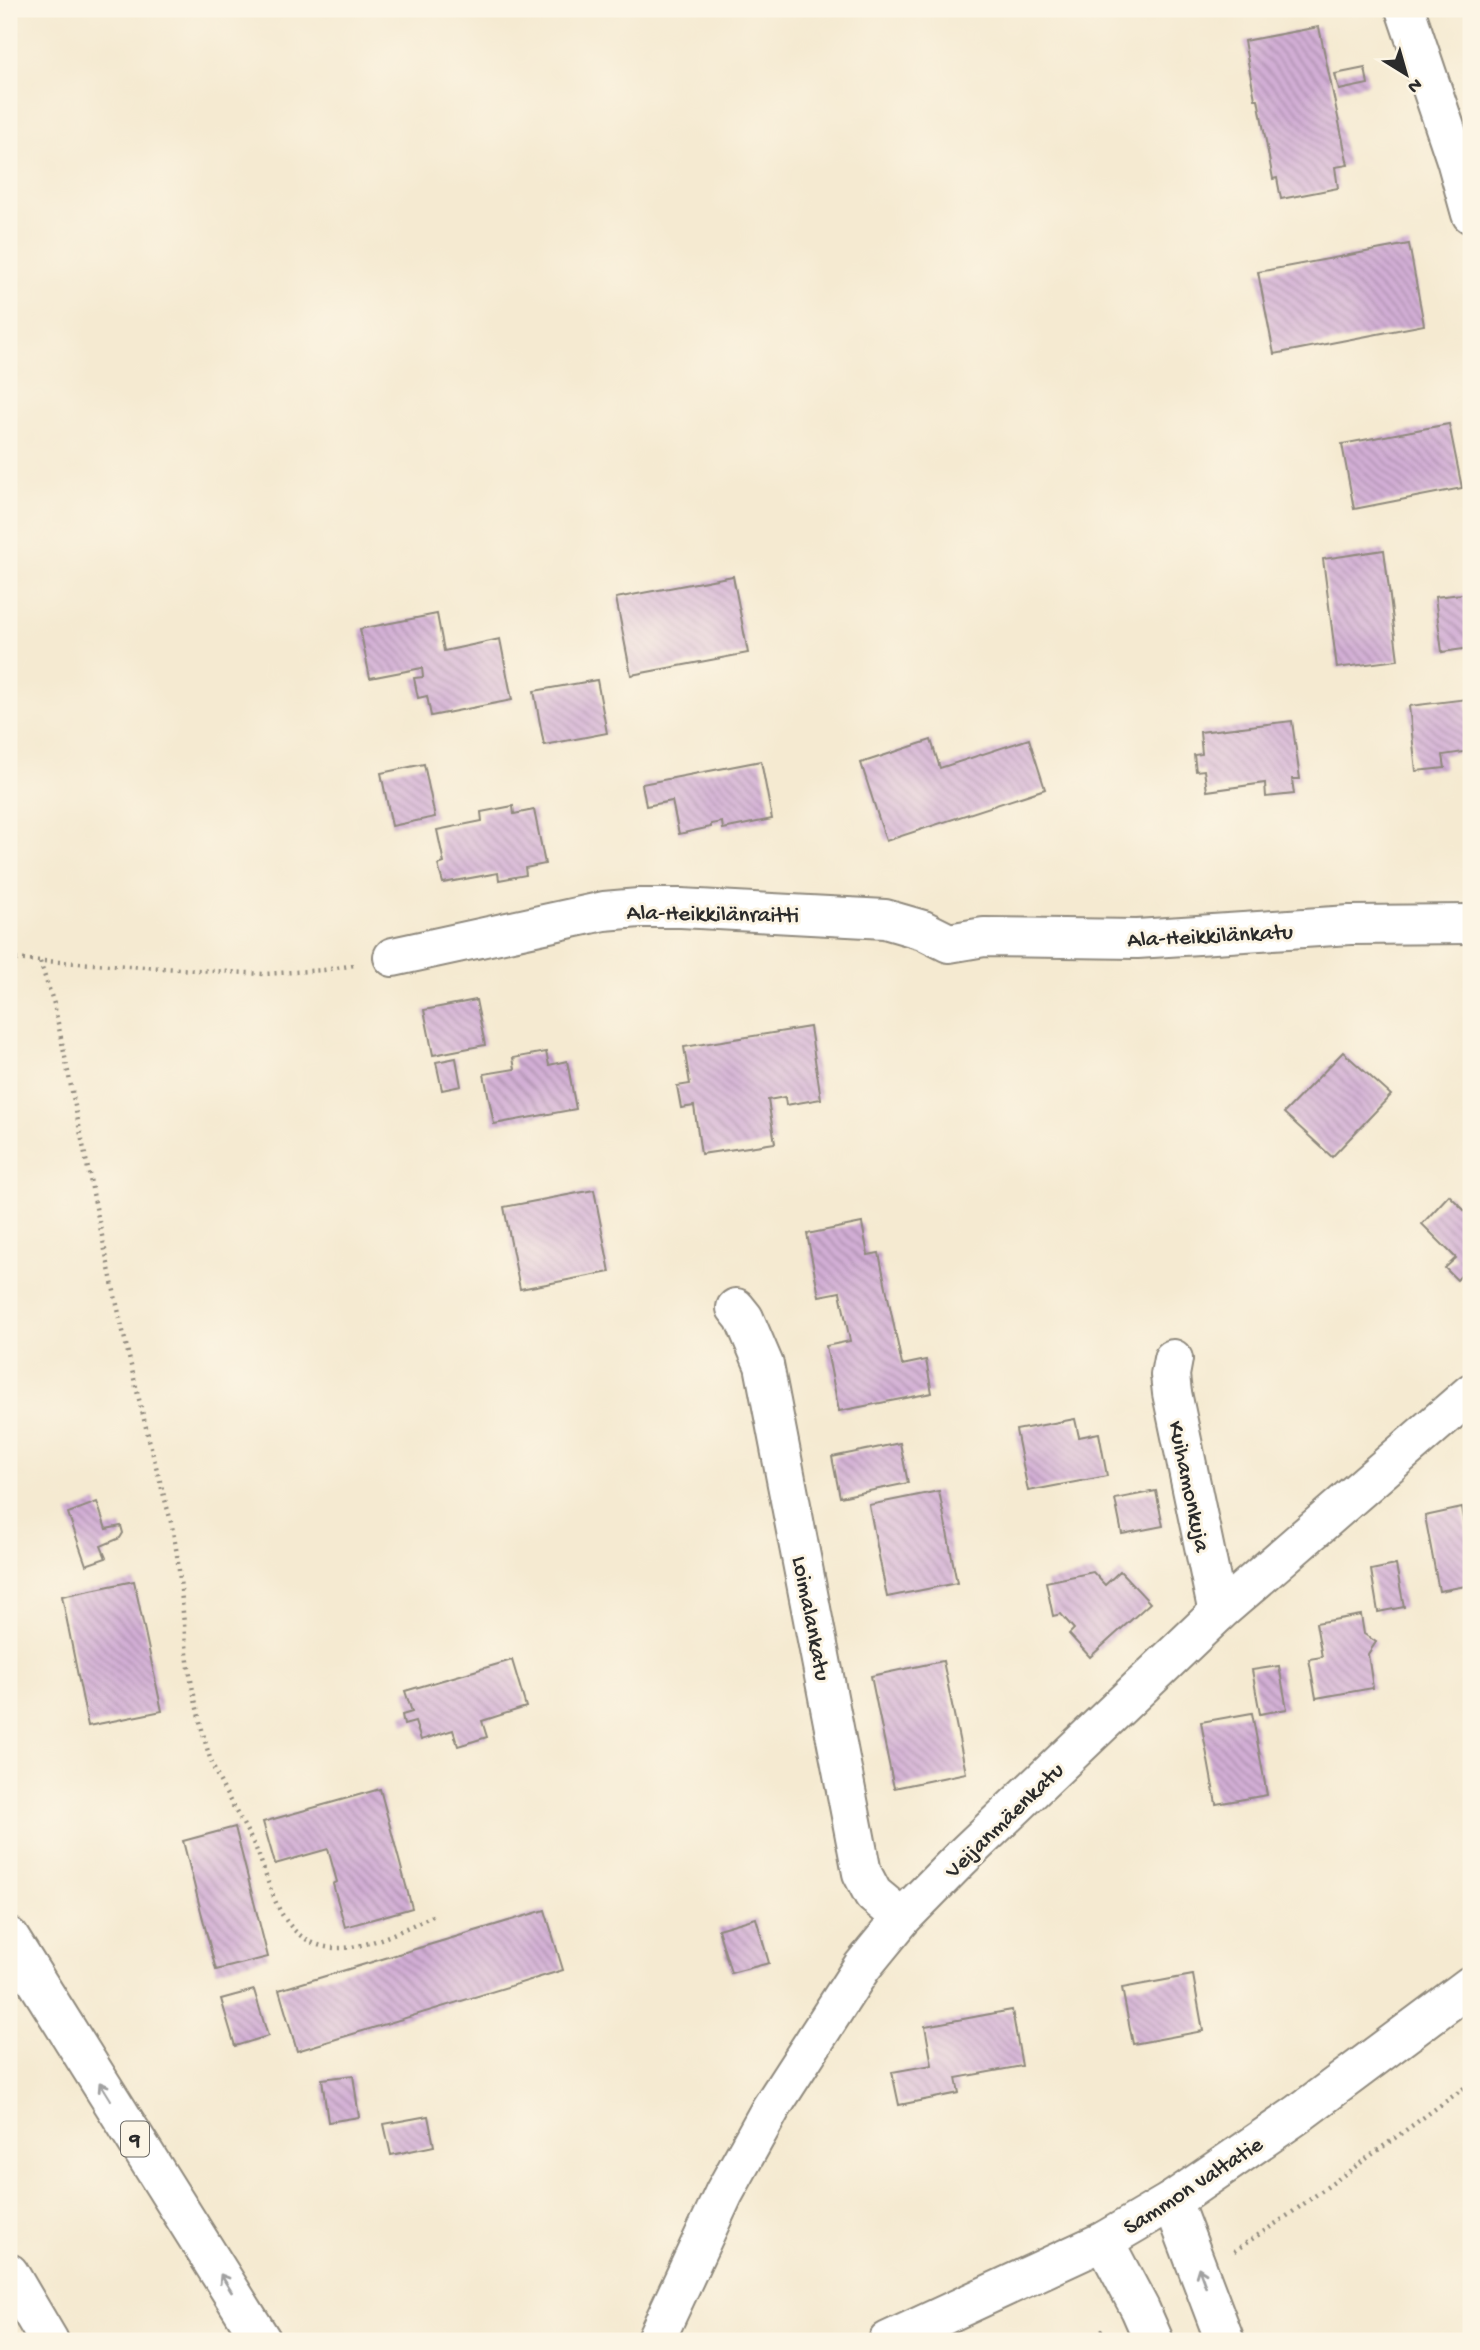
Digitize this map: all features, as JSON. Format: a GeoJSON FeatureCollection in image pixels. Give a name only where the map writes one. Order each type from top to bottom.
{"type":"FeatureCollection","features":[{"type":"Feature","properties":{"kind":"main road"},"geometry":{"type":"LineString","coordinates":[[1405,9],[1456,160],[1471,214]]}},
{"type":"Feature","properties":{"kind":"main road","name":"Ala-Heikkilänraitti"},"geometry":{"type":"LineString","coordinates":[[393,957],[604,911],[639,908],[722,909],[885,919],[923,930],[949,943]]}},
{"type":"Feature","properties":{"kind":"main road","name":"Ala-Heikkilänkatu"},"geometry":{"type":"LineString","coordinates":[[949,943],[963,939],[997,937],[1092,940],[1350,925],[1471,924]]}},
{"type":"Feature","properties":{"kind":"main road","name":"Loimalankatu"},"geometry":{"type":"LineString","coordinates":[[736,1308],[744,1318],[764,1365],[862,1873],[873,1894],[902,1918]]}},
{"type":"Feature","properties":{"kind":"main road","name":"Kuihamonkuja"},"geometry":{"type":"LineString","coordinates":[[1173,1359],[1170,1375],[1172,1392],[1218,1614]]}},
{"type":"Feature","properties":{"kind":"main road","name":"Veijanmäenkatu"},"geometry":{"type":"LineString","coordinates":[[655,2341],[724,2193],[771,2108],[862,1967],[902,1918],[961,1858],[1218,1614],[1471,1393]]}},
{"type":"Feature","properties":{"kind":"main road","name":"9"},"geometry":{"type":"LineString","coordinates":[[9,1937],[262,2341]]}},
{"type":"Feature","properties":{"kind":"main road","name":"Sammon valtatie"},"geometry":{"type":"LineString","coordinates":[[888,2341],[1104,2241],[1172,2201],[1297,2115],[1471,1985]]}},
{"type":"Feature","properties":{"kind":"main road"},"geometry":{"type":"LineString","coordinates":[[1172,2201],[1225,2341]]}},
{"type":"Feature","properties":{"kind":"main road"},"geometry":{"type":"LineString","coordinates":[[1104,2241],[1154,2341]]}},
{"type":"Feature","properties":{"kind":"main road"},"geometry":{"type":"LineString","coordinates":[[9,2273],[49,2341]]}},
{"type":"Feature","properties":{"kind":"path"},"geometry":{"type":"LineString","coordinates":[[9,959],[264,974],[324,970],[393,957]]}},
{"type":"Feature","properties":{"kind":"path"},"geometry":{"type":"LineString","coordinates":[[40,962],[54,1004],[118,1315],[173,1534],[182,1588],[185,1645],[194,1694],[212,1762],[258,1854],[273,1897],[288,1923],[302,1937],[321,1947],[347,1949],[382,1938],[435,1915]]}},
{"type":"Feature","properties":{"kind":"path"},"geometry":{"type":"LineString","coordinates":[[1287,2216],[1471,2083]]}},
{"type":"Feature","properties":{"kind":"building"},"geometry":{"type":"Polygon","coordinates":[[[1319,27],[1348,165],[1335,167],[1338,188],[1281,199],[1277,178],[1273,179],[1244,41],[1319,27]]]}},
{"type":"Feature","properties":{"kind":"building"},"geometry":{"type":"Polygon","coordinates":[[[1365,68],[1368,84],[1339,90],[1335,74],[1365,68]]]}},
{"type":"Feature","properties":{"kind":"building"},"geometry":{"type":"Polygon","coordinates":[[[1409,244],[1424,325],[1274,354],[1258,272],[1409,244]]]}},
{"type":"Feature","properties":{"kind":"building"},"geometry":{"type":"Polygon","coordinates":[[[1449,424],[1462,488],[1354,509],[1342,444],[1449,424]]]}},
{"type":"Feature","properties":{"kind":"building"},"geometry":{"type":"Polygon","coordinates":[[[1384,550],[1398,660],[1337,668],[1323,559],[1384,550]]]}},
{"type":"Feature","properties":{"kind":"building"},"geometry":{"type":"Polygon","coordinates":[[[733,576],[748,653],[631,675],[616,598],[733,576]]]}},
{"type":"Feature","properties":{"kind":"building"},"geometry":{"type":"Polygon","coordinates":[[[1471,593],[1471,648],[1442,652],[1435,597],[1471,593]]]}},
{"type":"Feature","properties":{"kind":"building"},"geometry":{"type":"Polygon","coordinates":[[[437,614],[444,651],[500,639],[512,700],[431,716],[427,696],[418,698],[414,678],[423,677],[422,668],[370,678],[360,629],[437,614]]]}},
{"type":"Feature","properties":{"kind":"building"},"geometry":{"type":"Polygon","coordinates":[[[597,680],[607,733],[544,745],[534,691],[597,680]]]}},
{"type":"Feature","properties":{"kind":"building"},"geometry":{"type":"Polygon","coordinates":[[[1467,699],[1471,751],[1443,755],[1445,768],[1416,771],[1409,706],[1467,699]]]}},
{"type":"Feature","properties":{"kind":"building"},"geometry":{"type":"Polygon","coordinates":[[[1292,721],[1300,779],[1292,779],[1294,794],[1266,797],[1265,783],[1207,791],[1204,770],[1196,771],[1194,755],[1202,754],[1200,732],[1292,721]]]}},
{"type":"Feature","properties":{"kind":"building"},"geometry":{"type":"Polygon","coordinates":[[[1029,739],[1045,789],[886,841],[861,763],[931,740],[940,768],[1029,739]]]}},
{"type":"Feature","properties":{"kind":"building"},"geometry":{"type":"Polygon","coordinates":[[[761,761],[772,819],[723,829],[722,822],[679,834],[672,801],[646,806],[642,784],[761,761]]]}},
{"type":"Feature","properties":{"kind":"building"},"geometry":{"type":"Polygon","coordinates":[[[424,764],[435,817],[392,826],[381,773],[424,764]]]}},
{"type":"Feature","properties":{"kind":"building"},"geometry":{"type":"Polygon","coordinates":[[[513,806],[514,814],[534,810],[545,864],[525,868],[526,875],[499,880],[498,873],[443,883],[438,865],[444,863],[437,830],[482,821],[481,812],[513,806]]]}},
{"type":"Feature","properties":{"kind":"building"},"geometry":{"type":"Polygon","coordinates":[[[476,1000],[485,1045],[433,1055],[424,1010],[476,1000]]]}},
{"type":"Feature","properties":{"kind":"building"},"geometry":{"type":"Polygon","coordinates":[[[810,1027],[821,1099],[786,1105],[785,1097],[768,1100],[775,1143],[701,1154],[694,1106],[681,1108],[677,1086],[690,1084],[684,1047],[810,1027]]]}},
{"type":"Feature","properties":{"kind":"building"},"geometry":{"type":"Polygon","coordinates":[[[546,1052],[549,1065],[567,1061],[576,1109],[494,1124],[484,1074],[515,1069],[513,1058],[546,1052]]]}},
{"type":"Feature","properties":{"kind":"building"},"geometry":{"type":"Polygon","coordinates":[[[1343,1052],[1391,1095],[1332,1157],[1284,1113],[1343,1052]]]}},
{"type":"Feature","properties":{"kind":"building"},"geometry":{"type":"Polygon","coordinates":[[[456,1058],[461,1086],[442,1090],[436,1062],[456,1058]]]}},
{"type":"Feature","properties":{"kind":"building"},"geometry":{"type":"Polygon","coordinates":[[[594,1190],[610,1272],[520,1289],[504,1207],[594,1190]]]}},
{"type":"Feature","properties":{"kind":"building"},"geometry":{"type":"Polygon","coordinates":[[[1449,1195],[1471,1217],[1471,1273],[1467,1269],[1457,1280],[1445,1268],[1456,1258],[1422,1224],[1449,1195]]]}},
{"type":"Feature","properties":{"kind":"building"},"geometry":{"type":"Polygon","coordinates":[[[862,1223],[868,1255],[879,1253],[902,1365],[926,1360],[932,1393],[839,1411],[826,1346],[850,1341],[840,1292],[819,1296],[807,1234],[862,1223]]]}},
{"type":"Feature","properties":{"kind":"building"},"geometry":{"type":"Polygon","coordinates":[[[1075,1419],[1079,1437],[1099,1433],[1107,1476],[1028,1491],[1016,1430],[1075,1419]]]}},
{"type":"Feature","properties":{"kind":"building"},"geometry":{"type":"Polygon","coordinates":[[[900,1443],[908,1483],[840,1497],[832,1457],[900,1443]]]}},
{"type":"Feature","properties":{"kind":"building"},"geometry":{"type":"Polygon","coordinates":[[[939,1491],[957,1583],[887,1597],[869,1505],[939,1491]]]}},
{"type":"Feature","properties":{"kind":"building"},"geometry":{"type":"Polygon","coordinates":[[[1156,1491],[1163,1526],[1122,1534],[1115,1499],[1156,1491]]]}},
{"type":"Feature","properties":{"kind":"building"},"geometry":{"type":"Polygon","coordinates":[[[97,1502],[106,1529],[121,1526],[123,1533],[120,1538],[101,1546],[106,1558],[86,1565],[68,1513],[97,1502]]]}},
{"type":"Feature","properties":{"kind":"building"},"geometry":{"type":"Polygon","coordinates":[[[1462,1508],[1467,1534],[1471,1533],[1471,1585],[1439,1591],[1425,1516],[1462,1508]]]}},
{"type":"Feature","properties":{"kind":"building"},"geometry":{"type":"Polygon","coordinates":[[[1396,1565],[1404,1607],[1378,1612],[1371,1570],[1396,1565]]]}},
{"type":"Feature","properties":{"kind":"building"},"geometry":{"type":"Polygon","coordinates":[[[1120,1571],[1150,1603],[1090,1657],[1069,1634],[1074,1629],[1061,1614],[1053,1616],[1046,1582],[1093,1572],[1105,1585],[1120,1571]]]}},
{"type":"Feature","properties":{"kind":"building"},"geometry":{"type":"Polygon","coordinates":[[[134,1581],[162,1711],[88,1726],[62,1596],[134,1581]]]}},
{"type":"Feature","properties":{"kind":"building"},"geometry":{"type":"Polygon","coordinates":[[[1361,1615],[1364,1634],[1376,1642],[1368,1654],[1373,1688],[1316,1698],[1309,1659],[1322,1657],[1316,1623],[1361,1615]]]}},
{"type":"Feature","properties":{"kind":"building"},"geometry":{"type":"Polygon","coordinates":[[[512,1660],[526,1707],[482,1721],[487,1737],[458,1746],[453,1730],[421,1740],[415,1722],[404,1725],[402,1715],[412,1712],[405,1691],[512,1660]]]}},
{"type":"Feature","properties":{"kind":"building"},"geometry":{"type":"Polygon","coordinates":[[[943,1661],[966,1773],[894,1788],[871,1676],[943,1661]]]}},
{"type":"Feature","properties":{"kind":"building"},"geometry":{"type":"Polygon","coordinates":[[[1279,1666],[1287,1709],[1260,1714],[1252,1670],[1279,1666]]]}},
{"type":"Feature","properties":{"kind":"building"},"geometry":{"type":"Polygon","coordinates":[[[1252,1713],[1267,1795],[1216,1804],[1201,1722],[1252,1713]]]}},
{"type":"Feature","properties":{"kind":"building"},"geometry":{"type":"Polygon","coordinates":[[[380,1789],[412,1908],[345,1927],[333,1884],[337,1882],[328,1849],[275,1864],[263,1822],[380,1789]]]}},
{"type":"Feature","properties":{"kind":"building"},"geometry":{"type":"Polygon","coordinates":[[[235,1827],[268,1957],[216,1970],[183,1841],[235,1827]]]}},
{"type":"Feature","properties":{"kind":"building"},"geometry":{"type":"Polygon","coordinates":[[[545,1910],[563,1970],[297,2051],[279,1990],[545,1910]]]}},
{"type":"Feature","properties":{"kind":"building"},"geometry":{"type":"Polygon","coordinates":[[[756,1918],[769,1963],[731,1973],[718,1929],[756,1918]]]}},
{"type":"Feature","properties":{"kind":"building"},"geometry":{"type":"Polygon","coordinates":[[[1193,1975],[1203,2031],[1133,2044],[1122,1988],[1193,1975]]]}},
{"type":"Feature","properties":{"kind":"building"},"geometry":{"type":"Polygon","coordinates":[[[254,1990],[268,2036],[235,2046],[221,1999],[254,1990]]]}},
{"type":"Feature","properties":{"kind":"building"},"geometry":{"type":"Polygon","coordinates":[[[1012,2010],[1022,2066],[956,2078],[959,2093],[899,2105],[892,2072],[932,2065],[925,2026],[1012,2010]]]}},
{"type":"Feature","properties":{"kind":"building"},"geometry":{"type":"Polygon","coordinates":[[[353,2075],[359,2117],[328,2122],[322,2079],[353,2075]]]}},
{"type":"Feature","properties":{"kind":"building"},"geometry":{"type":"Polygon","coordinates":[[[428,2116],[434,2146],[391,2155],[384,2124],[428,2116]]]}}]}
